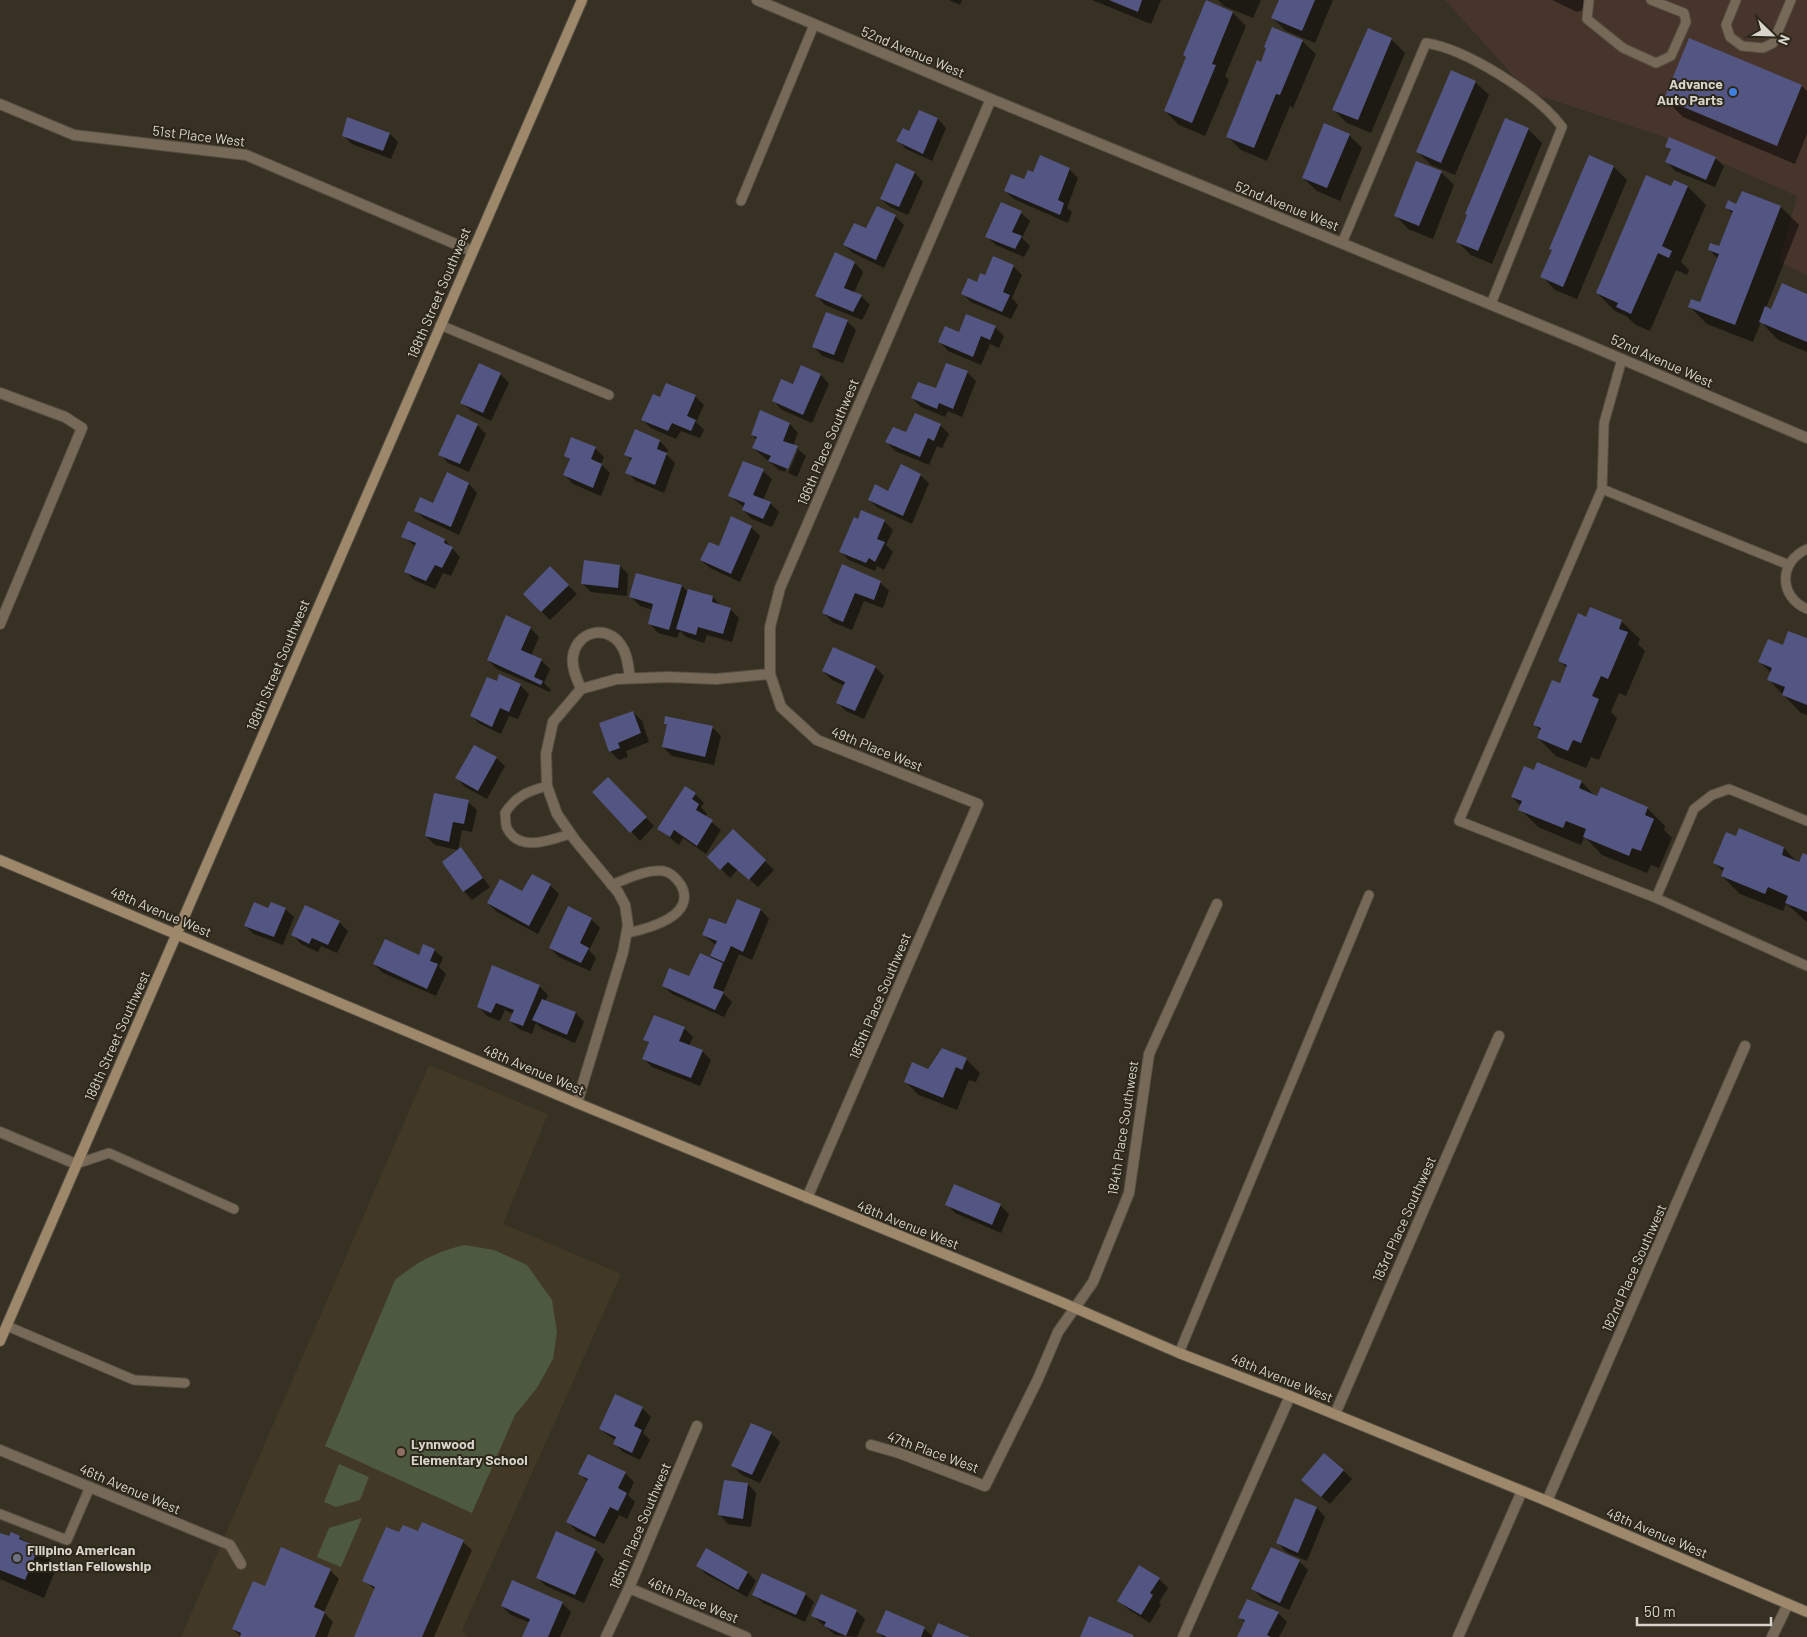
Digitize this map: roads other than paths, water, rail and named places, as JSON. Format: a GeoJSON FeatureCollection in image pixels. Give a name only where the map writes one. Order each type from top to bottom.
{"type":"FeatureCollection","features":[{"type":"Feature","properties":{"kind":"street","name":"188th Street Southwest"},"geometry":{"type":"LineString","coordinates":[[0,1341],[582,0]]}},
{"type":"Feature","properties":{"kind":"street","name":"52nd Avenue West"},"geometry":{"type":"LineString","coordinates":[[757,0],[991,99],[1492,304],[1622,359],[1652,374],[1807,438]]}},
{"type":"Feature","properties":{"kind":"street","name":"186th Place Southwest"},"geometry":{"type":"LineString","coordinates":[[770,674],[770,627],[780,588],[991,99]]}},
{"type":"Feature","properties":{"kind":"street","name":"51st Place West"},"geometry":{"type":"LineString","coordinates":[[0,104],[74,135],[246,155],[472,251]]}},
{"type":"Feature","properties":{"kind":"street"},"geometry":{"type":"LineString","coordinates":[[0,393],[65,417],[82,428],[1,620]]}},
{"type":"Feature","properties":{"kind":"street"},"geometry":{"type":"LineString","coordinates":[[581,689],[574,672],[573,656],[578,643],[589,634],[601,631],[612,636],[621,645],[627,656],[630,678]]}},
{"type":"Feature","properties":{"kind":"street"},"geometry":{"type":"LineString","coordinates":[[577,1103],[623,952],[628,925],[625,905],[570,834],[557,814],[547,786],[546,754],[553,722],[581,689],[617,679],[716,679],[770,674]]}},
{"type":"Feature","properties":{"kind":"street","name":"49th Place West"},"geometry":{"type":"LineString","coordinates":[[770,674],[780,707],[817,740],[978,804]]}},
{"type":"Feature","properties":{"kind":"street","name":"185th Place Southwest"},"geometry":{"type":"LineString","coordinates":[[807,1198],[978,804]]}},
{"type":"Feature","properties":{"kind":"street","name":"48th Avenue West"},"geometry":{"type":"LineString","coordinates":[[0,860],[577,1103],[1076,1308],[1179,1353],[1290,1396],[1547,1501],[1807,1612]]}},
{"type":"Feature","properties":{"kind":"street","name":"184th Place Southwest"},"geometry":{"type":"LineString","coordinates":[[985,1486],[1058,1332],[1093,1282],[1129,1193],[1149,1054],[1217,904]]}},
{"type":"Feature","properties":{"kind":"street","name":"183rd Place Southwest"},"geometry":{"type":"LineString","coordinates":[[1334,1414],[1499,1036]]}},
{"type":"Feature","properties":{"kind":"street","name":"182nd Place Southwest"},"geometry":{"type":"LineString","coordinates":[[1547,1501],[1745,1046]]}},
{"type":"Feature","properties":{"kind":"street"},"geometry":{"type":"LineString","coordinates":[[0,1132],[76,1164]]}},
{"type":"Feature","properties":{"kind":"street"},"geometry":{"type":"LineString","coordinates":[[1183,1637],[1290,1396]]}},
{"type":"Feature","properties":{"kind":"street","name":"185th Place Southwest"},"geometry":{"type":"LineString","coordinates":[[606,1637],[629,1588],[697,1426]]}},
{"type":"Feature","properties":{"kind":"street","name":"47th Place West"},"geometry":{"type":"LineString","coordinates":[[871,1445],[899,1453],[985,1486]]}},
{"type":"Feature","properties":{"kind":"street","name":"46th Avenue West"},"geometry":{"type":"LineString","coordinates":[[0,1450],[230,1545],[241,1564]]}},
{"type":"Feature","properties":{"kind":"street"},"geometry":{"type":"LineString","coordinates":[[1458,1637],[1522,1491]]}},
{"type":"Feature","properties":{"kind":"street","name":"46th Place West"},"geometry":{"type":"LineString","coordinates":[[629,1588],[746,1637]]}},
{"type":"Feature","properties":{"kind":"street"},"geometry":{"type":"LineString","coordinates":[[1772,1637],[1788,1604]]}},
{"type":"Feature","properties":{"kind":"lane"},"geometry":{"type":"LineString","coordinates":[[1589,0],[1587,19],[1623,48],[1656,63],[1671,56],[1686,22],[1684,13],[1651,0]]}},
{"type":"Feature","properties":{"kind":"lane"},"geometry":{"type":"LineString","coordinates":[[1736,0],[1726,25],[1730,37],[1742,46],[1763,48],[1773,43],[1791,0]]}},
{"type":"Feature","properties":{"kind":"lane"},"geometry":{"type":"LineString","coordinates":[[741,201],[814,25]]}},
{"type":"Feature","properties":{"kind":"lane"},"geometry":{"type":"LineString","coordinates":[[1342,243],[1426,43],[1439,45],[1494,71],[1554,116],[1562,127],[1492,304]]}},
{"type":"Feature","properties":{"kind":"lane"},"geometry":{"type":"LineString","coordinates":[[440,326],[609,394]]}},
{"type":"Feature","properties":{"kind":"lane"},"geometry":{"type":"LineString","coordinates":[[1622,359],[1604,423],[1602,489],[1459,820],[1656,898],[1807,966]]}},
{"type":"Feature","properties":{"kind":"lane"},"geometry":{"type":"LineString","coordinates":[[1602,489],[1789,565]]}},
{"type":"Feature","properties":{"kind":"lane"},"geometry":{"type":"LineString","coordinates":[[1807,549],[1800,552],[1789,565],[1785,579],[1786,590],[1791,599],[1807,609]]}},
{"type":"Feature","properties":{"kind":"lane"},"geometry":{"type":"LineString","coordinates":[[547,786],[528,791],[513,800],[505,813],[507,828],[519,841],[539,844],[570,834]]}},
{"type":"Feature","properties":{"kind":"lane"},"geometry":{"type":"LineString","coordinates":[[1656,898],[1694,809],[1712,794],[1728,789],[1807,821]]}},
{"type":"Feature","properties":{"kind":"lane"},"geometry":{"type":"LineString","coordinates":[[611,885],[648,872],[665,871],[677,879],[684,891],[682,906],[670,918],[650,928],[626,933]]}},
{"type":"Feature","properties":{"kind":"lane"},"geometry":{"type":"LineString","coordinates":[[1179,1353],[1368,894]]}},
{"type":"Feature","properties":{"kind":"lane"},"geometry":{"type":"LineString","coordinates":[[76,1164],[109,1153],[234,1209]]}},
{"type":"Feature","properties":{"kind":"lane"},"geometry":{"type":"LineString","coordinates":[[7,1326],[134,1380],[185,1383]]}},
{"type":"Feature","properties":{"kind":"lane"},"geometry":{"type":"LineString","coordinates":[[0,1514],[67,1540],[90,1487]]}},
{"type":"Feature","properties":{"kind":"place","name":"Advance Auto Parts"},"geometry":{"type":"Point","coordinates":[1733,92]}},
{"type":"Feature","properties":{"kind":"place","name":"Lynnwood Elementary School"},"geometry":{"type":"Point","coordinates":[401,1452]}},
{"type":"Feature","properties":{"kind":"place","name":"Filipino American Christian Fellowship"},"geometry":{"type":"Point","coordinates":[17,1558]}}]}
